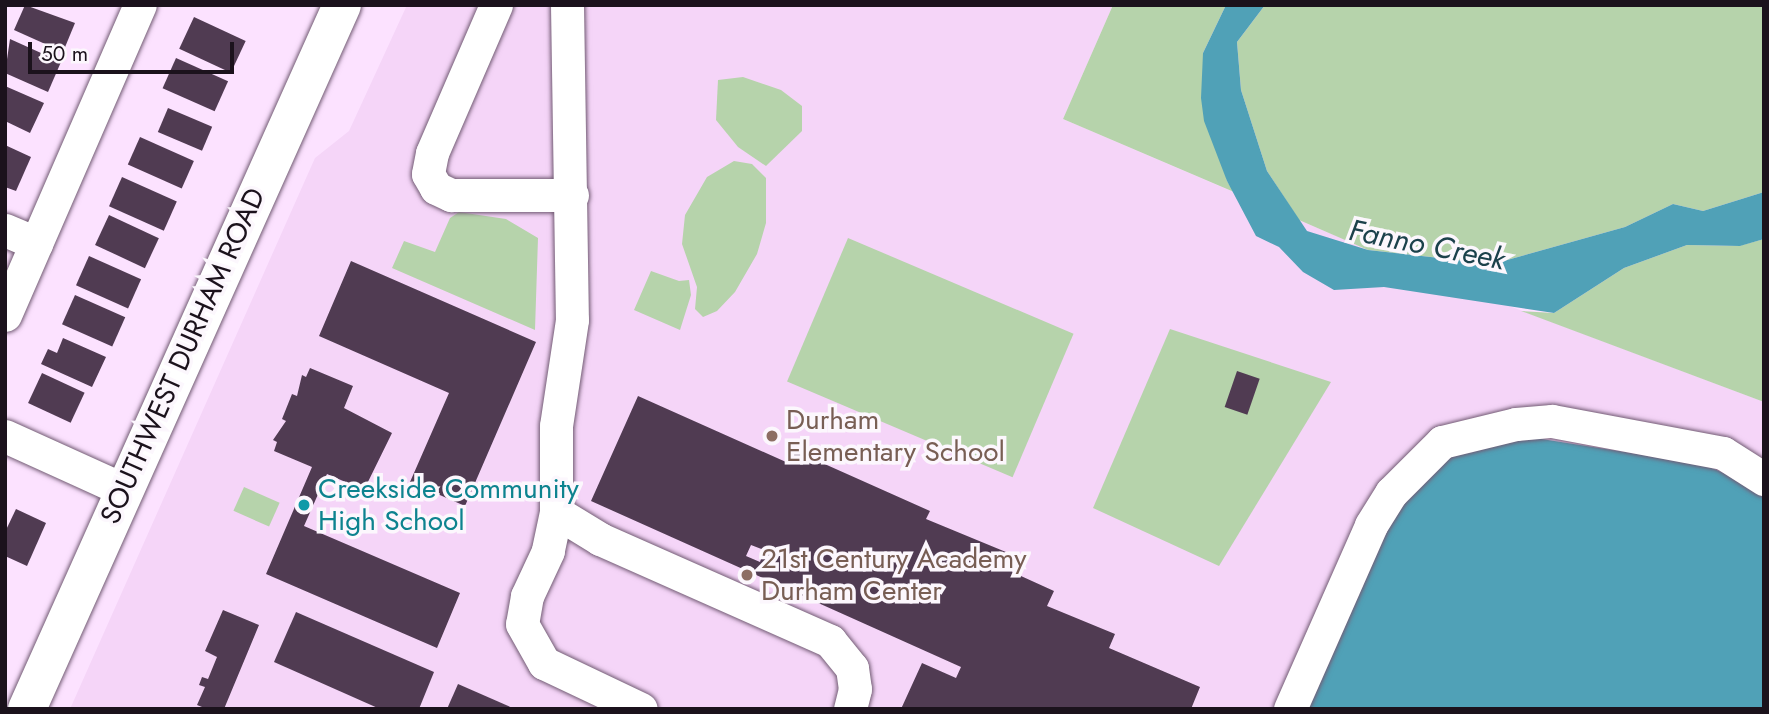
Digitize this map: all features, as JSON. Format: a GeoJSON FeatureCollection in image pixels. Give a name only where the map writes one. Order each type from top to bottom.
{"type":"FeatureCollection","features":[{"type":"Feature","properties":{"kind":"main road","name":"SOUTHWEST DURHAM ROAD"},"geometry":{"type":"LineString","coordinates":[[27,709],[122,489],[342,5]]}},
{"type":"Feature","properties":{"kind":"street"},"geometry":{"type":"LineString","coordinates":[[5,315],[140,5]]}},
{"type":"Feature","properties":{"kind":"street"},"geometry":{"type":"LineString","coordinates":[[496,5],[432,153],[428,174],[436,188],[451,195],[572,195]]}},
{"type":"Feature","properties":{"kind":"street"},"geometry":{"type":"LineString","coordinates":[[567,5],[572,320],[556,426],[556,512],[548,551],[522,613],[528,641],[544,663],[641,709]]}},
{"type":"Feature","properties":{"kind":"street"},"geometry":{"type":"LineString","coordinates":[[5,230],[37,243]]}},
{"type":"Feature","properties":{"kind":"street"},"geometry":{"type":"LineString","coordinates":[[1290,709],[1371,525],[1391,493],[1442,442],[1516,424],[1552,421],[1723,453],[1764,479]]}},
{"type":"Feature","properties":{"kind":"street"},"geometry":{"type":"LineString","coordinates":[[5,436],[122,489]]}},
{"type":"Feature","properties":{"kind":"street"},"geometry":{"type":"LineString","coordinates":[[556,512],[600,540],[830,641],[852,668],[855,688],[849,709]]}},
{"type":"Feature","properties":{"kind":"shaded area","name":"Durham Elementary School"},"geometry":{"type":"Polygon","coordinates":[[[407,5],[1113,5],[1063,119],[1425,274],[1764,402],[1764,709],[70,709],[315,158],[349,131],[407,5]]]}},
{"type":"Feature","properties":{"kind":"green space"},"geometry":{"type":"Polygon","coordinates":[[[1113,5],[1226,5],[1203,53],[1227,181],[1234,192],[1063,119],[1113,5]]]}},
{"type":"Feature","properties":{"kind":"green space"},"geometry":{"type":"Polygon","coordinates":[[[1265,5],[1764,5],[1764,192],[1703,211],[1673,204],[1625,227],[1493,264],[1368,250],[1299,220],[1267,171],[1241,90],[1237,42],[1265,5]]]}},
{"type":"Feature","properties":{"kind":"green space"},"geometry":{"type":"Polygon","coordinates":[[[743,77],[781,90],[802,106],[802,131],[766,166],[738,147],[716,120],[718,80],[743,77]]]}},
{"type":"Feature","properties":{"kind":"green space"},"geometry":{"type":"Polygon","coordinates":[[[734,161],[752,164],[766,178],[766,223],[757,254],[735,292],[717,311],[703,317],[695,309],[697,287],[682,244],[685,215],[707,177],[734,161]]]}},
{"type":"Feature","properties":{"kind":"green space"},"geometry":{"type":"Polygon","coordinates":[[[459,212],[506,219],[538,238],[535,330],[392,268],[404,241],[435,252],[450,218],[459,212]]]}},
{"type":"Feature","properties":{"kind":"green space"},"geometry":{"type":"Polygon","coordinates":[[[848,238],[1074,334],[1013,477],[787,382],[848,238]]]}},
{"type":"Feature","properties":{"kind":"green space"},"geometry":{"type":"Polygon","coordinates":[[[1764,239],[1764,402],[1521,311],[1554,313],[1624,268],[1687,245],[1739,246],[1764,239]]]}},
{"type":"Feature","properties":{"kind":"green space"},"geometry":{"type":"Polygon","coordinates":[[[651,271],[679,281],[689,280],[691,295],[680,330],[634,310],[651,271]]]}},
{"type":"Feature","properties":{"kind":"green space"},"geometry":{"type":"Polygon","coordinates":[[[1170,329],[1331,382],[1219,566],[1093,508],[1170,329]]]}},
{"type":"Feature","properties":{"kind":"green space"},"geometry":{"type":"Polygon","coordinates":[[[244,487],[280,503],[269,527],[233,511],[244,487]]]}},
{"type":"Feature","properties":{"kind":"water"},"geometry":{"type":"Polygon","coordinates":[[[1226,5],[1265,5],[1237,42],[1241,90],[1267,171],[1307,231],[1368,250],[1493,264],[1625,227],[1673,204],[1703,211],[1764,192],[1764,239],[1740,246],[1687,245],[1624,268],[1554,313],[1384,287],[1334,290],[1303,272],[1279,247],[1256,236],[1227,181],[1204,121],[1201,98],[1203,53],[1226,5]]]}},
{"type":"Feature","properties":{"kind":"water"},"geometry":{"type":"Polygon","coordinates":[[[1523,436],[1702,464],[1755,486],[1764,500],[1764,709],[1304,709],[1398,504],[1444,457],[1523,436]]]}},
{"type":"Feature","properties":{"kind":"building"},"geometry":{"type":"Polygon","coordinates":[[[25,5],[75,23],[63,52],[14,30],[25,5]]]}},
{"type":"Feature","properties":{"kind":"building"},"geometry":{"type":"Polygon","coordinates":[[[194,17],[246,41],[231,73],[179,49],[194,17]]]}},
{"type":"Feature","properties":{"kind":"building"},"geometry":{"type":"Polygon","coordinates":[[[10,39],[61,62],[48,92],[5,73],[10,39]]]}},
{"type":"Feature","properties":{"kind":"building"},"geometry":{"type":"Polygon","coordinates":[[[176,58],[228,81],[215,111],[163,88],[176,58]]]}},
{"type":"Feature","properties":{"kind":"building"},"geometry":{"type":"Polygon","coordinates":[[[5,86],[44,103],[30,133],[5,121],[5,86]]]}},
{"type":"Feature","properties":{"kind":"building"},"geometry":{"type":"Polygon","coordinates":[[[168,108],[212,127],[202,151],[158,132],[168,108]]]}},
{"type":"Feature","properties":{"kind":"building"},"geometry":{"type":"Polygon","coordinates":[[[140,137],[194,161],[182,188],[128,164],[140,137]]]}},
{"type":"Feature","properties":{"kind":"building"},"geometry":{"type":"Polygon","coordinates":[[[5,145],[31,157],[16,191],[5,187],[5,145]]]}},
{"type":"Feature","properties":{"kind":"building"},"geometry":{"type":"Polygon","coordinates":[[[122,177],[177,201],[164,231],[109,206],[122,177]]]}},
{"type":"Feature","properties":{"kind":"building"},"geometry":{"type":"Polygon","coordinates":[[[109,215],[159,238],[145,268],[95,245],[109,215]]]}},
{"type":"Feature","properties":{"kind":"building"},"geometry":{"type":"Polygon","coordinates":[[[89,256],[141,279],[128,308],[76,285],[89,256]]]}},
{"type":"Feature","properties":{"kind":"building"},"geometry":{"type":"Polygon","coordinates":[[[351,261],[536,342],[465,506],[410,482],[449,393],[319,336],[351,261]]]}},
{"type":"Feature","properties":{"kind":"building"},"geometry":{"type":"Polygon","coordinates":[[[75,295],[125,317],[112,347],[62,324],[75,295]]]}},
{"type":"Feature","properties":{"kind":"building"},"geometry":{"type":"Polygon","coordinates":[[[63,338],[106,357],[92,387],[41,364],[48,349],[57,353],[63,338]]]}},
{"type":"Feature","properties":{"kind":"building","name":"Creekside Community High School"},"geometry":{"type":"Polygon","coordinates":[[[310,368],[353,386],[344,408],[392,433],[364,490],[327,474],[304,526],[460,593],[437,648],[266,574],[312,467],[274,451],[277,442],[273,440],[286,421],[282,419],[292,394],[297,396],[302,375],[306,377],[310,368]]]}},
{"type":"Feature","properties":{"kind":"building"},"geometry":{"type":"Polygon","coordinates":[[[1237,371],[1260,379],[1247,415],[1225,407],[1237,371]]]}},
{"type":"Feature","properties":{"kind":"building"},"geometry":{"type":"Polygon","coordinates":[[[42,373],[85,393],[71,423],[28,403],[42,373]]]}},
{"type":"Feature","properties":{"kind":"building"},"geometry":{"type":"Polygon","coordinates":[[[638,396],[786,462],[791,449],[930,511],[926,519],[1018,557],[1012,572],[1054,591],[1047,606],[1115,634],[1109,648],[1200,687],[1191,709],[901,709],[922,663],[956,678],[961,667],[591,501],[638,396]],[[751,545],[746,556],[760,562],[764,550],[751,545]]]}},
{"type":"Feature","properties":{"kind":"building"},"geometry":{"type":"Polygon","coordinates":[[[16,509],[46,523],[27,566],[5,556],[5,532],[16,509]]]}},
{"type":"Feature","properties":{"kind":"building"},"geometry":{"type":"Polygon","coordinates":[[[223,610],[259,625],[224,709],[207,709],[197,705],[205,687],[199,685],[202,677],[208,679],[217,657],[205,651],[223,610]]]}},
{"type":"Feature","properties":{"kind":"building"},"geometry":{"type":"Polygon","coordinates":[[[296,612],[434,672],[419,709],[380,709],[274,662],[296,612]]]}},
{"type":"Feature","properties":{"kind":"building"},"geometry":{"type":"Polygon","coordinates":[[[458,684],[515,709],[447,709],[458,684]]]}},
{"type":"Feature","properties":{"kind":"place","name":"Durham Elementary School"},"geometry":{"type":"Point","coordinates":[772,436]}},
{"type":"Feature","properties":{"kind":"place","name":"Creekside Community High School"},"geometry":{"type":"Point","coordinates":[304,505]}},
{"type":"Feature","properties":{"kind":"place","name":"21st Century Academy Durham Center"},"geometry":{"type":"Point","coordinates":[747,575]}},
{"type":"Feature","properties":{"kind":"water label","name":"Fanno Creek"},"geometry":{"type":"Point","coordinates":[1427,245]}}]}
